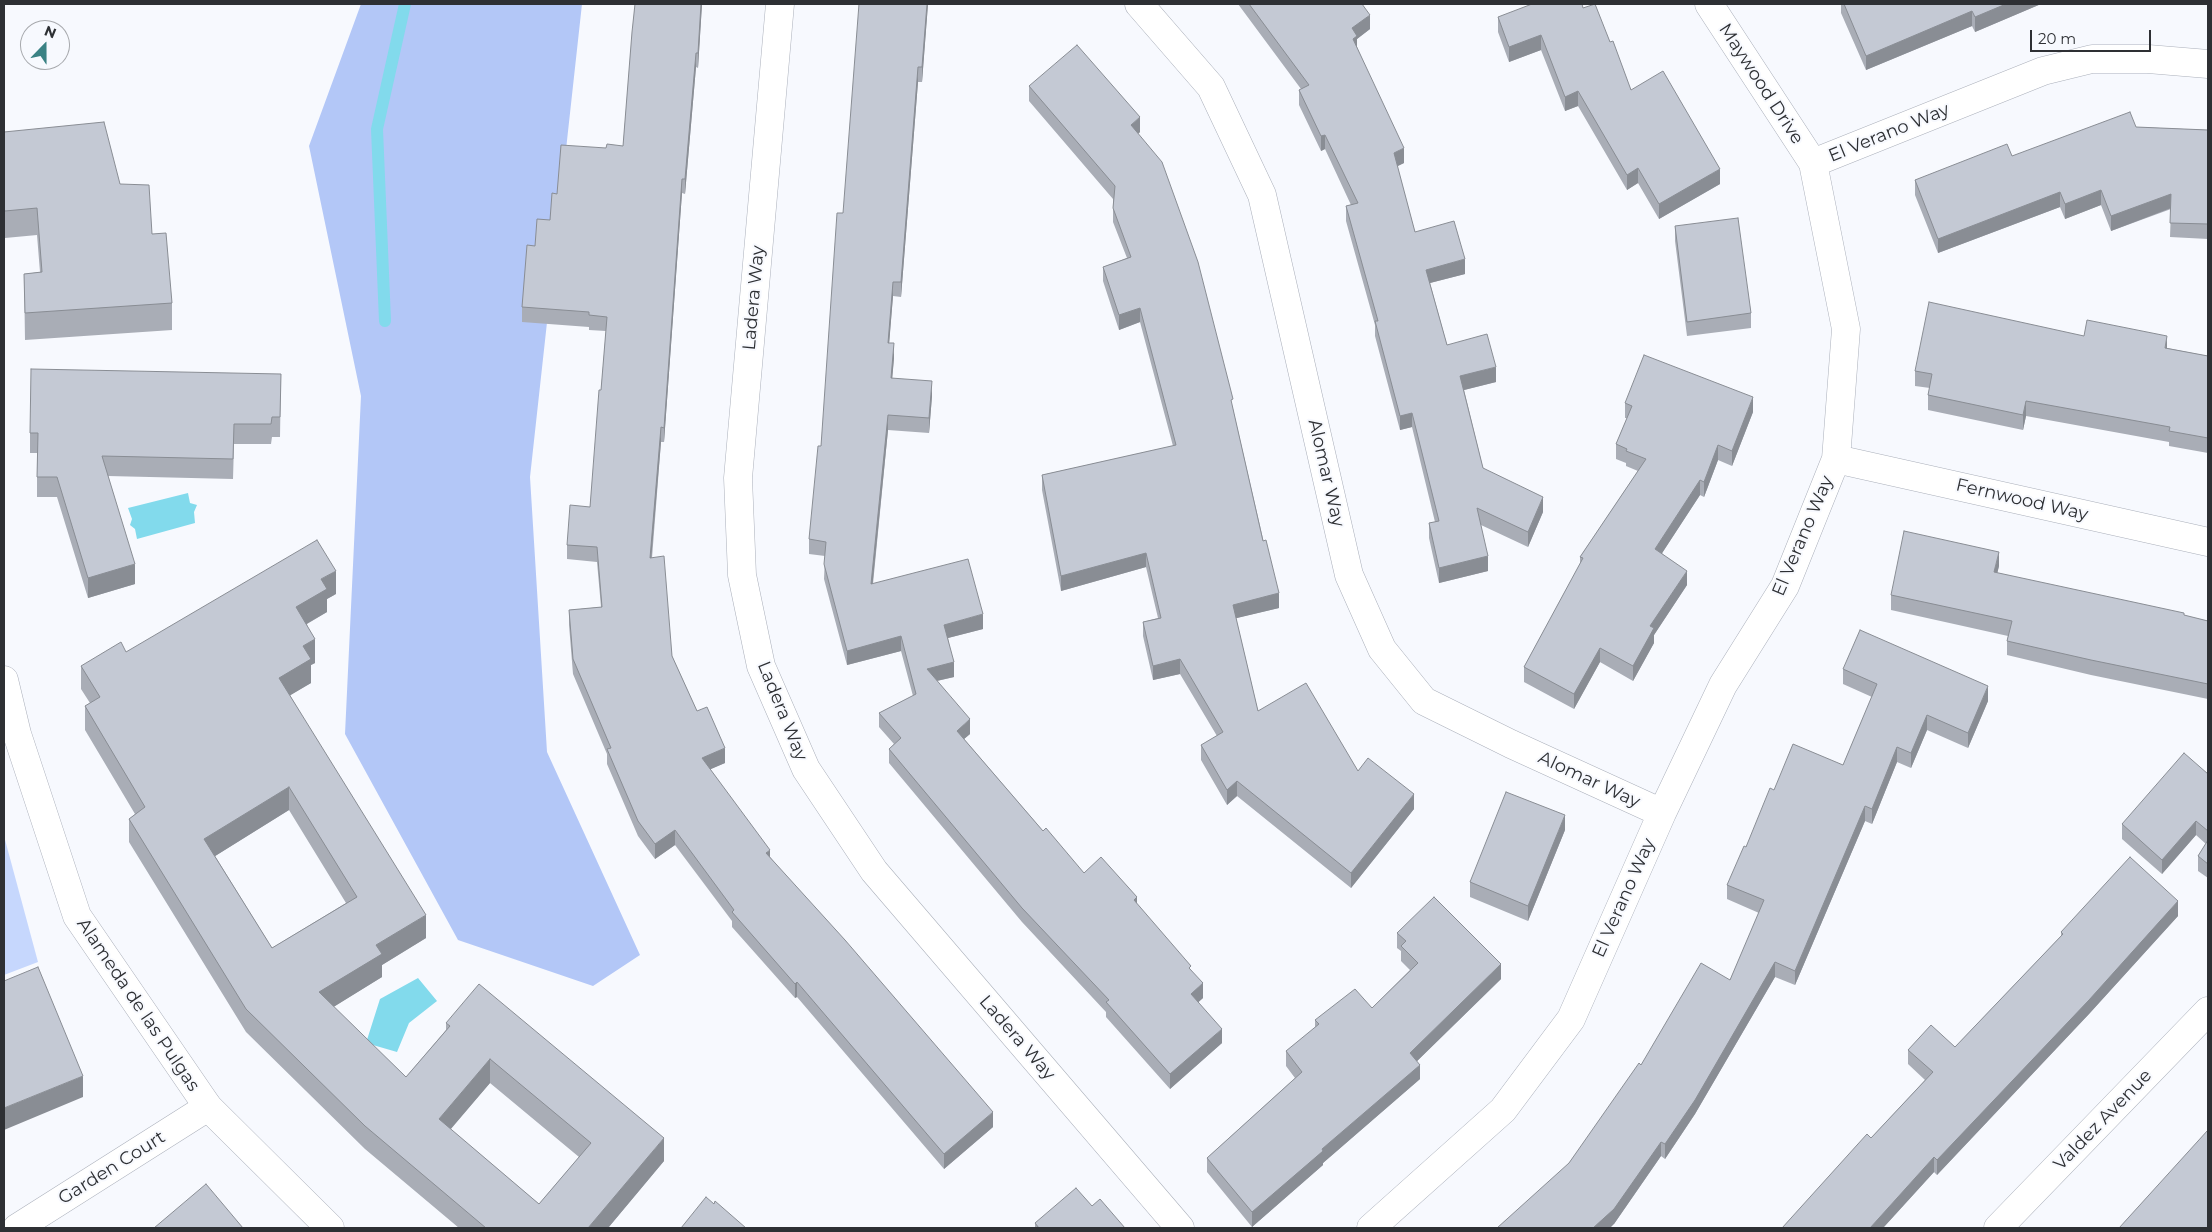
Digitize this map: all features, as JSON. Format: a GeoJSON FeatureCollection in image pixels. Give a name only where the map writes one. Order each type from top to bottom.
{"type":"FeatureCollection","features":[{"type":"Feature","properties":{"kind":"street","name":"Ladera Way"},"geometry":{"type":"LineString","coordinates":[[780,4],[738,478],[742,575],[761,666],[806,769],[874,871],[1180,1228]]}},
{"type":"Feature","properties":{"kind":"street","name":"Alomar Way"},"geometry":{"type":"LineString","coordinates":[[1138,4],[1211,87],[1262,195],[1349,575],[1382,649],[1424,701],[1510,744],[1662,813]]}},
{"type":"Feature","properties":{"kind":"street","name":"Maywood Drive"},"geometry":{"type":"LineString","coordinates":[[1709,4],[1813,163]]}},
{"type":"Feature","properties":{"kind":"street","name":"El Verano Way"},"geometry":{"type":"LineString","coordinates":[[1371,1228],[1503,1110],[1570,1019],[1662,813],[1723,686],[1785,586],[1836,459],[1846,329],[1813,163],[2043,72],[2092,59],[2148,59],[2208,64]]}},
{"type":"Feature","properties":{"kind":"street","name":"Fernwood Way"},"geometry":{"type":"LineString","coordinates":[[1836,459],[2208,542]]}},
{"type":"Feature","properties":{"kind":"street","name":"Alameda de las Pulgas"},"geometry":{"type":"LineString","coordinates":[[4,680],[16,734],[77,916],[208,1107],[330,1228]]}},
{"type":"Feature","properties":{"kind":"street","name":"Valdez Avenue"},"geometry":{"type":"LineString","coordinates":[[1998,1228],[2208,1011]]}},
{"type":"Feature","properties":{"kind":"street","name":"Garden Court"},"geometry":{"type":"LineString","coordinates":[[17,1228],[208,1107]]}},
{"type":"Feature","properties":{"kind":"shaded area"},"geometry":{"type":"Polygon","coordinates":[[[361,4],[582,4],[530,477],[547,752],[640,955],[593,986],[458,940],[345,734],[361,396],[309,146],[361,4]]]}},
{"type":"Feature","properties":{"kind":"shaded area"},"geometry":{"type":"Polygon","coordinates":[[[188,493],[190,503],[197,505],[194,512],[195,523],[137,539],[135,529],[130,525],[132,519],[128,508],[188,493]]]}},
{"type":"Feature","properties":{"kind":"shaded area"},"geometry":{"type":"Polygon","coordinates":[[[4,836],[38,962],[4,975],[4,836]]]}},
{"type":"Feature","properties":{"kind":"shaded area"},"geometry":{"type":"Polygon","coordinates":[[[418,978],[437,1001],[409,1023],[397,1052],[366,1043],[380,999],[418,978]]]}},
{"type":"Feature","properties":{"kind":"building"},"geometry":{"type":"Polygon","coordinates":[[[635,4],[701,4],[685,179],[682,179],[664,428],[661,427],[650,558],[664,556],[672,656],[697,711],[707,707],[725,748],[702,758],[770,850],[766,853],[845,940],[993,1112],[944,1154],[797,982],[795,984],[732,912],[734,910],[675,830],[655,844],[638,821],[607,749],[611,748],[573,659],[569,610],[602,607],[597,547],[567,545],[570,505],[590,507],[607,317],[589,315],[589,312],[522,307],[527,245],[535,246],[537,219],[550,220],[552,193],[557,194],[561,145],[606,148],[607,144],[623,146],[635,4]]]}},
{"type":"Feature","properties":{"kind":"building"},"geometry":{"type":"Polygon","coordinates":[[[859,4],[927,4],[922,67],[918,67],[901,282],[893,282],[888,343],[894,343],[891,378],[932,381],[929,418],[888,415],[871,584],[968,559],[983,614],[944,625],[954,662],[927,669],[970,719],[957,731],[1043,831],[1046,828],[1084,873],[1101,857],[1137,897],[1134,900],[1191,966],[1189,968],[1203,983],[1191,994],[1222,1029],[1170,1074],[1106,1002],[1109,1000],[1022,908],[889,749],[901,738],[879,713],[916,694],[901,636],[847,651],[824,564],[826,542],[809,539],[818,446],[821,446],[837,213],[843,213],[859,4]]]}},
{"type":"Feature","properties":{"kind":"building"},"geometry":{"type":"Polygon","coordinates":[[[1249,4],[1362,4],[1370,15],[1352,28],[1357,36],[1353,39],[1404,148],[1394,153],[1415,232],[1454,221],[1465,259],[1426,270],[1447,345],[1487,334],[1496,367],[1460,376],[1483,468],[1543,497],[1528,532],[1477,508],[1488,556],[1439,568],[1429,523],[1439,521],[1412,413],[1400,416],[1375,321],[1378,321],[1346,206],[1358,203],[1325,135],[1321,136],[1299,90],[1309,85],[1249,4]]]}},
{"type":"Feature","properties":{"kind":"building"},"geometry":{"type":"Polygon","coordinates":[[[1532,4],[1582,4],[1583,8],[1595,4],[1610,42],[1613,41],[1631,90],[1663,71],[1720,169],[1659,204],[1638,168],[1627,175],[1578,91],[1565,97],[1541,35],[1509,47],[1498,17],[1532,4]]]}},
{"type":"Feature","properties":{"kind":"building"},"geometry":{"type":"Polygon","coordinates":[[[1844,4],[2006,4],[1975,17],[1972,11],[1866,56],[1844,4]]]}},
{"type":"Feature","properties":{"kind":"building"},"geometry":{"type":"Polygon","coordinates":[[[1077,45],[1140,117],[1131,125],[1162,162],[1198,262],[1233,399],[1231,400],[1263,541],[1266,540],[1279,593],[1233,605],[1258,711],[1306,683],[1358,771],[1368,758],[1414,794],[1351,873],[1237,781],[1227,790],[1201,745],[1223,732],[1180,659],[1153,666],[1143,622],[1161,618],[1146,553],[1061,576],[1042,475],[1176,445],[1140,308],[1119,315],[1103,267],[1131,257],[1113,208],[1115,186],[1029,86],[1077,45]]]}},
{"type":"Feature","properties":{"kind":"building"},"geometry":{"type":"Polygon","coordinates":[[[2130,112],[2136,127],[2208,130],[2208,224],[2170,223],[2171,194],[2111,216],[2101,190],[2065,204],[2060,192],[1938,239],[1915,180],[2007,144],[2012,156],[2130,112]]]}},
{"type":"Feature","properties":{"kind":"building"},"geometry":{"type":"Polygon","coordinates":[[[104,122],[120,184],[149,185],[152,234],[166,233],[172,303],[25,313],[24,274],[42,272],[37,208],[5,211],[4,209],[4,132],[104,122]]]}},
{"type":"Feature","properties":{"kind":"building"},"geometry":{"type":"Polygon","coordinates":[[[1738,218],[1751,313],[1687,322],[1675,226],[1738,218]]]}},
{"type":"Feature","properties":{"kind":"building"},"geometry":{"type":"Polygon","coordinates":[[[1929,302],[2084,336],[2087,320],[2167,336],[2165,348],[2208,356],[2208,438],[2169,431],[2170,427],[2026,401],[2023,415],[1928,395],[1932,374],[1915,371],[1929,302]]]}},
{"type":"Feature","properties":{"kind":"building"},"geometry":{"type":"Polygon","coordinates":[[[1644,355],[1753,397],[1732,451],[1718,445],[1704,482],[1700,480],[1655,549],[1687,571],[1650,626],[1654,628],[1633,666],[1600,648],[1574,694],[1524,667],[1583,558],[1580,557],[1646,459],[1626,451],[1627,449],[1616,444],[1632,406],[1625,403],[1644,355]]]}},
{"type":"Feature","properties":{"kind":"building"},"geometry":{"type":"Polygon","coordinates":[[[31,369],[281,374],[280,417],[272,417],[271,424],[234,424],[233,459],[102,456],[135,564],[88,578],[57,477],[37,477],[38,433],[30,433],[31,369]]]}},
{"type":"Feature","properties":{"kind":"building"},"geometry":{"type":"Polygon","coordinates":[[[1904,531],[1999,552],[1994,572],[2184,613],[2184,615],[2208,621],[2208,684],[2007,641],[2012,621],[1891,595],[1904,531]]]}},
{"type":"Feature","properties":{"kind":"building"},"geometry":{"type":"Polygon","coordinates":[[[317,540],[336,571],[321,579],[327,589],[296,607],[315,639],[303,646],[311,659],[279,678],[426,915],[376,945],[382,954],[319,992],[406,1077],[450,1026],[446,1023],[479,984],[664,1138],[588,1228],[486,1228],[365,1126],[246,1009],[129,819],[145,807],[85,706],[100,697],[81,666],[121,642],[126,652],[317,540]],[[289,787],[204,839],[272,948],[357,897],[289,787]],[[490,1059],[439,1119],[539,1204],[591,1143],[490,1059]]]}},
{"type":"Feature","properties":{"kind":"building"},"geometry":{"type":"Polygon","coordinates":[[[1860,630],[1988,686],[1968,733],[1927,715],[1911,753],[1897,747],[1872,809],[1865,806],[1795,971],[1775,962],[1695,1100],[1665,1144],[1661,1142],[1614,1209],[1593,1228],[1497,1228],[1569,1163],[1639,1063],[1641,1065],[1701,963],[1730,980],[1764,900],[1727,885],[1744,846],[1746,847],[1770,788],[1774,790],[1793,744],[1843,765],[1877,684],[1843,669],[1860,630]]]}},
{"type":"Feature","properties":{"kind":"building"},"geometry":{"type":"Polygon","coordinates":[[[2184,753],[2208,774],[2208,831],[2196,821],[2162,860],[2122,824],[2184,753]]]}},
{"type":"Feature","properties":{"kind":"building"},"geometry":{"type":"Polygon","coordinates":[[[1506,792],[1565,815],[1528,906],[1470,882],[1506,792]]]}},
{"type":"Feature","properties":{"kind":"building"},"geometry":{"type":"Polygon","coordinates":[[[2208,840],[2208,864],[2198,856],[2208,840]]]}},
{"type":"Feature","properties":{"kind":"building"},"geometry":{"type":"Polygon","coordinates":[[[2130,857],[2178,901],[2089,1000],[1937,1160],[1934,1157],[1870,1228],[1782,1228],[1867,1134],[1871,1138],[1933,1072],[1908,1050],[1931,1025],[1955,1047],[2063,934],[2061,932],[2130,857]]]}},
{"type":"Feature","properties":{"kind":"building"},"geometry":{"type":"Polygon","coordinates":[[[1434,897],[1501,964],[1410,1053],[1420,1065],[1252,1212],[1207,1158],[1302,1072],[1286,1051],[1319,1024],[1315,1020],[1355,989],[1372,1008],[1418,963],[1401,946],[1406,941],[1397,933],[1434,897]]]}},
{"type":"Feature","properties":{"kind":"building"},"geometry":{"type":"Polygon","coordinates":[[[38,967],[83,1076],[4,1108],[4,981],[38,967]]]}},
{"type":"Feature","properties":{"kind":"building"},"geometry":{"type":"Polygon","coordinates":[[[2208,1130],[2208,1228],[2119,1228],[2208,1130]]]}},
{"type":"Feature","properties":{"kind":"building"},"geometry":{"type":"Polygon","coordinates":[[[206,1184],[243,1228],[154,1228],[206,1184]]]}},
{"type":"Feature","properties":{"kind":"building"},"geometry":{"type":"Polygon","coordinates":[[[1076,1188],[1092,1206],[1100,1199],[1125,1228],[1039,1228],[1035,1223],[1076,1188]]]}},
{"type":"Feature","properties":{"kind":"building"},"geometry":{"type":"Polygon","coordinates":[[[706,1197],[714,1204],[715,1201],[746,1228],[681,1228],[706,1197]]]}},
{"type":"Feature","properties":{"kind":"waterway"},"geometry":{"type":"LineString","coordinates":[[385,321],[377,129],[405,4]]}}]}
